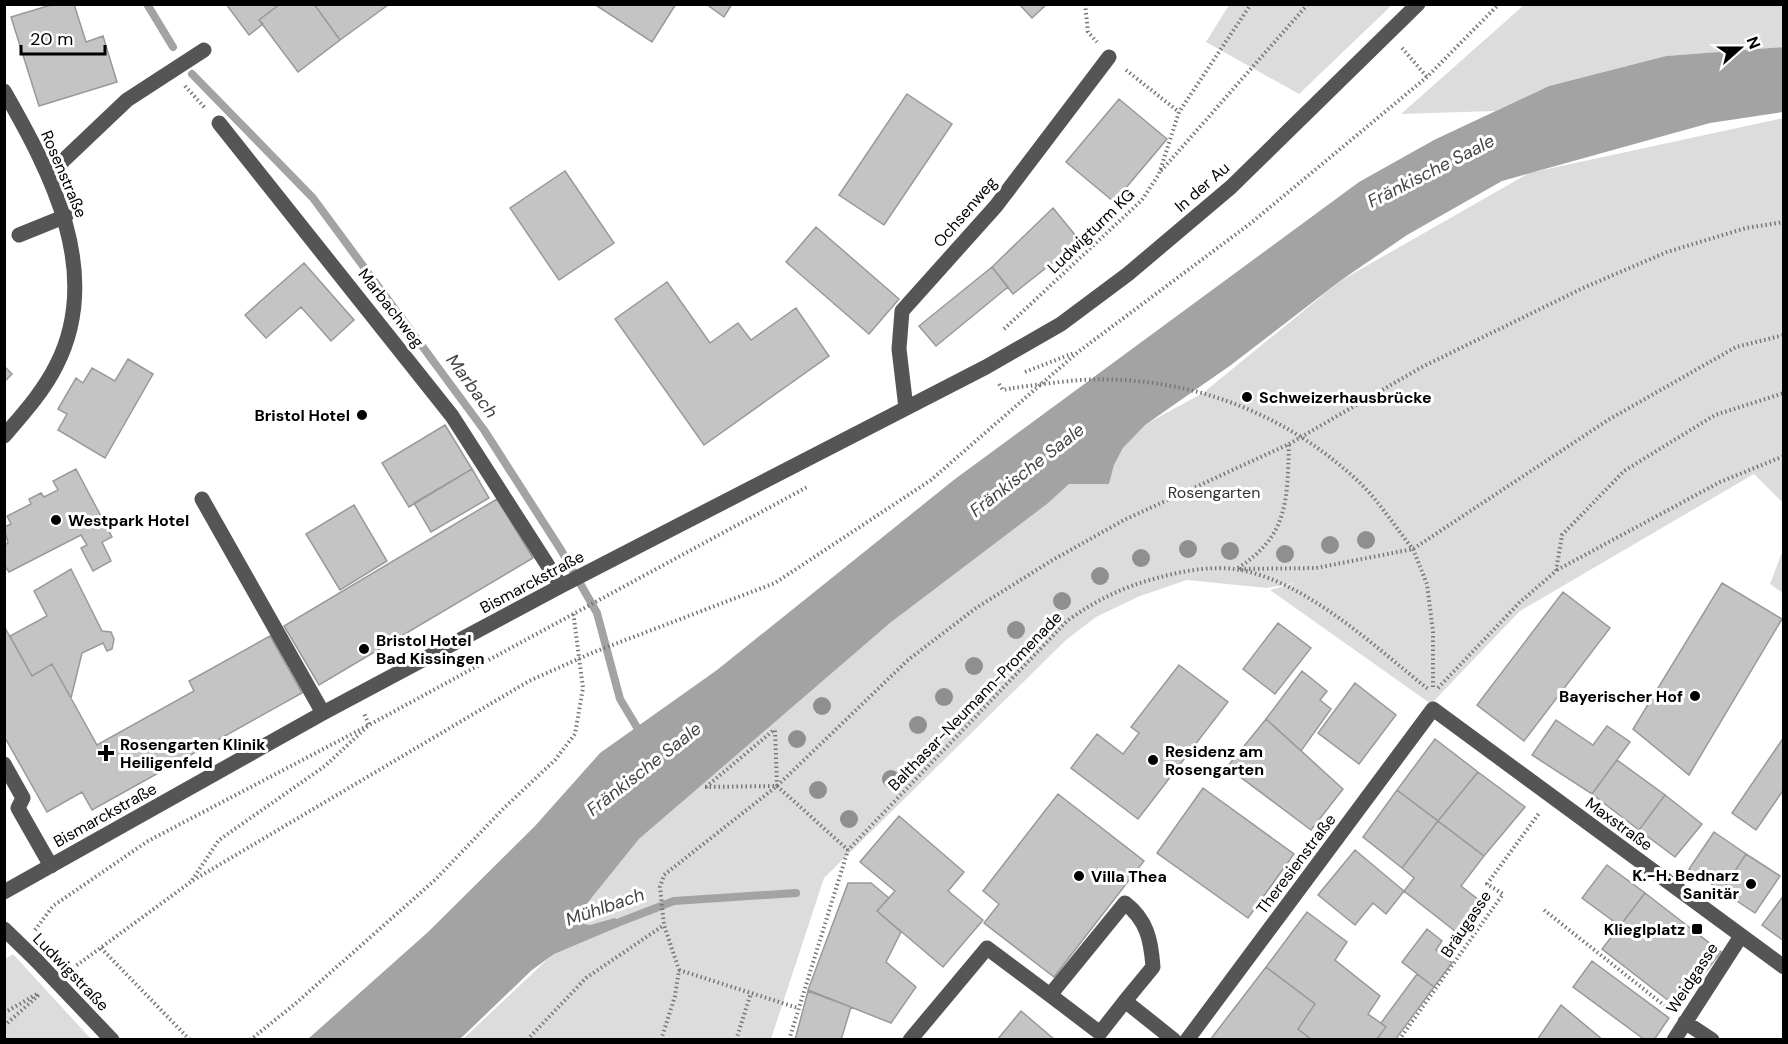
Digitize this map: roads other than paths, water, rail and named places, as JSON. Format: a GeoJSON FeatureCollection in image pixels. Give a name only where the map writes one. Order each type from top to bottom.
{"type":"FeatureCollection","features":[{"type":"Feature","properties":{"kind":"street","name":"In der Au"},"geometry":{"type":"LineString","coordinates":[[986,367],[1061,324],[1128,274],[1230,187],[1418,4]]}},
{"type":"Feature","properties":{"kind":"street"},"geometry":{"type":"LineString","coordinates":[[48,175],[127,100],[204,50]]}},
{"type":"Feature","properties":{"kind":"street","name":"Ochsenweg"},"geometry":{"type":"LineString","coordinates":[[906,408],[898,349],[902,311],[996,206],[1109,57]]}},
{"type":"Feature","properties":{"kind":"street","name":"Rosenstraße"},"geometry":{"type":"LineString","coordinates":[[4,92],[48,175],[66,216],[75,270],[72,320],[57,366],[4,436]]}},
{"type":"Feature","properties":{"kind":"street","name":"Marbachweg"},"geometry":{"type":"LineString","coordinates":[[219,123],[452,416],[561,586]]}},
{"type":"Feature","properties":{"kind":"street"},"geometry":{"type":"LineString","coordinates":[[19,235],[66,216]]}},
{"type":"Feature","properties":{"kind":"street","name":"Bismarckstraße"},"geometry":{"type":"LineString","coordinates":[[4,892],[323,713],[561,586],[986,367]]}},
{"type":"Feature","properties":{"kind":"street"},"geometry":{"type":"LineString","coordinates":[[202,499],[323,713]]}},
{"type":"Feature","properties":{"kind":"street","name":"Maxstraße"},"geometry":{"type":"LineString","coordinates":[[1434,709],[1784,968]]}},
{"type":"Feature","properties":{"kind":"street","name":"Theresienstraße"},"geometry":{"type":"LineString","coordinates":[[1187,1040],[1434,709]]}},
{"type":"Feature","properties":{"kind":"street"},"geometry":{"type":"LineString","coordinates":[[4,764],[22,798],[11,809],[51,866]]}},
{"type":"Feature","properties":{"kind":"street"},"geometry":{"type":"LineString","coordinates":[[910,1040],[987,948],[1100,1033],[1153,967],[1151,941],[1139,914],[1125,903],[1050,995]]}},
{"type":"Feature","properties":{"kind":"street","name":"Ludwigstraße"},"geometry":{"type":"LineString","coordinates":[[4,929],[112,1040]]}},
{"type":"Feature","properties":{"kind":"street","name":"Weidgasse"},"geometry":{"type":"LineString","coordinates":[[1674,1040],[1741,936]]}},
{"type":"Feature","properties":{"kind":"street"},"geometry":{"type":"LineString","coordinates":[[1125,1001],[1174,1040]]}},
{"type":"Feature","properties":{"kind":"street"},"geometry":{"type":"LineString","coordinates":[[1685,1022],[1712,1040]]}},
{"type":"Feature","properties":{"kind":"water","name":"Fränkische Saale"},"geometry":{"type":"Polygon","coordinates":[[[1783,47],[1783,112],[1710,123],[1502,181],[1407,235],[1340,281],[1231,365],[1145,425],[1123,448],[1114,465],[1109,484],[1069,484],[1047,504],[890,623],[639,839],[581,911],[580,919],[584,924],[590,925],[615,918],[621,922],[618,927],[554,954],[532,970],[460,1039],[308,1039],[428,932],[535,826],[600,753],[717,670],[955,479],[1359,182],[1434,140],[1549,86],[1666,56],[1783,47]]]}},
{"type":"Feature","properties":{"kind":"waterway","name":"Marbach"},"geometry":{"type":"LineString","coordinates":[[147,4],[173,47]]}},
{"type":"Feature","properties":{"kind":"waterway","name":"Marbach"},"geometry":{"type":"LineString","coordinates":[[192,74],[313,198],[484,430],[561,550],[597,613],[620,699],[641,734]]}},
{"type":"Feature","properties":{"kind":"waterway","name":"Mühlbach"},"geometry":{"type":"LineString","coordinates":[[612,925],[674,901],[796,893]]}},
{"type":"Feature","properties":{"kind":"place","name":"Schweizerhausbrücke"},"geometry":{"type":"Point","coordinates":[1247,397]}},
{"type":"Feature","properties":{"kind":"place","name":"Bristol Hotel"},"geometry":{"type":"Point","coordinates":[362,415]}},
{"type":"Feature","properties":{"kind":"place","name":"Westpark Hotel"},"geometry":{"type":"Point","coordinates":[56,520]}},
{"type":"Feature","properties":{"kind":"place","name":"Bristol Hotel Bad Kissingen"},"geometry":{"type":"Point","coordinates":[364,649]}},
{"type":"Feature","properties":{"kind":"place","name":"Bayerischer Hof"},"geometry":{"type":"Point","coordinates":[1695,696]}},
{"type":"Feature","properties":{"kind":"place","name":"Rosengarten Klinik Heiligenfeld"},"geometry":{"type":"Point","coordinates":[106,753]}},
{"type":"Feature","properties":{"kind":"place","name":"Residenz am Rosengarten"},"geometry":{"type":"Point","coordinates":[1153,760]}},
{"type":"Feature","properties":{"kind":"place","name":"Villa Thea"},"geometry":{"type":"Point","coordinates":[1079,876]}},
{"type":"Feature","properties":{"kind":"place","name":"K.-H. Bednarz Sanitär"},"geometry":{"type":"Point","coordinates":[1751,884]}},
{"type":"Feature","properties":{"kind":"place","name":"Klieglplatz"},"geometry":{"type":"Point","coordinates":[1697,929]}},
{"type":"Feature","properties":{"kind":"park label","name":"Rosengarten"},"geometry":{"type":"Point","coordinates":[1214,492]}}]}
